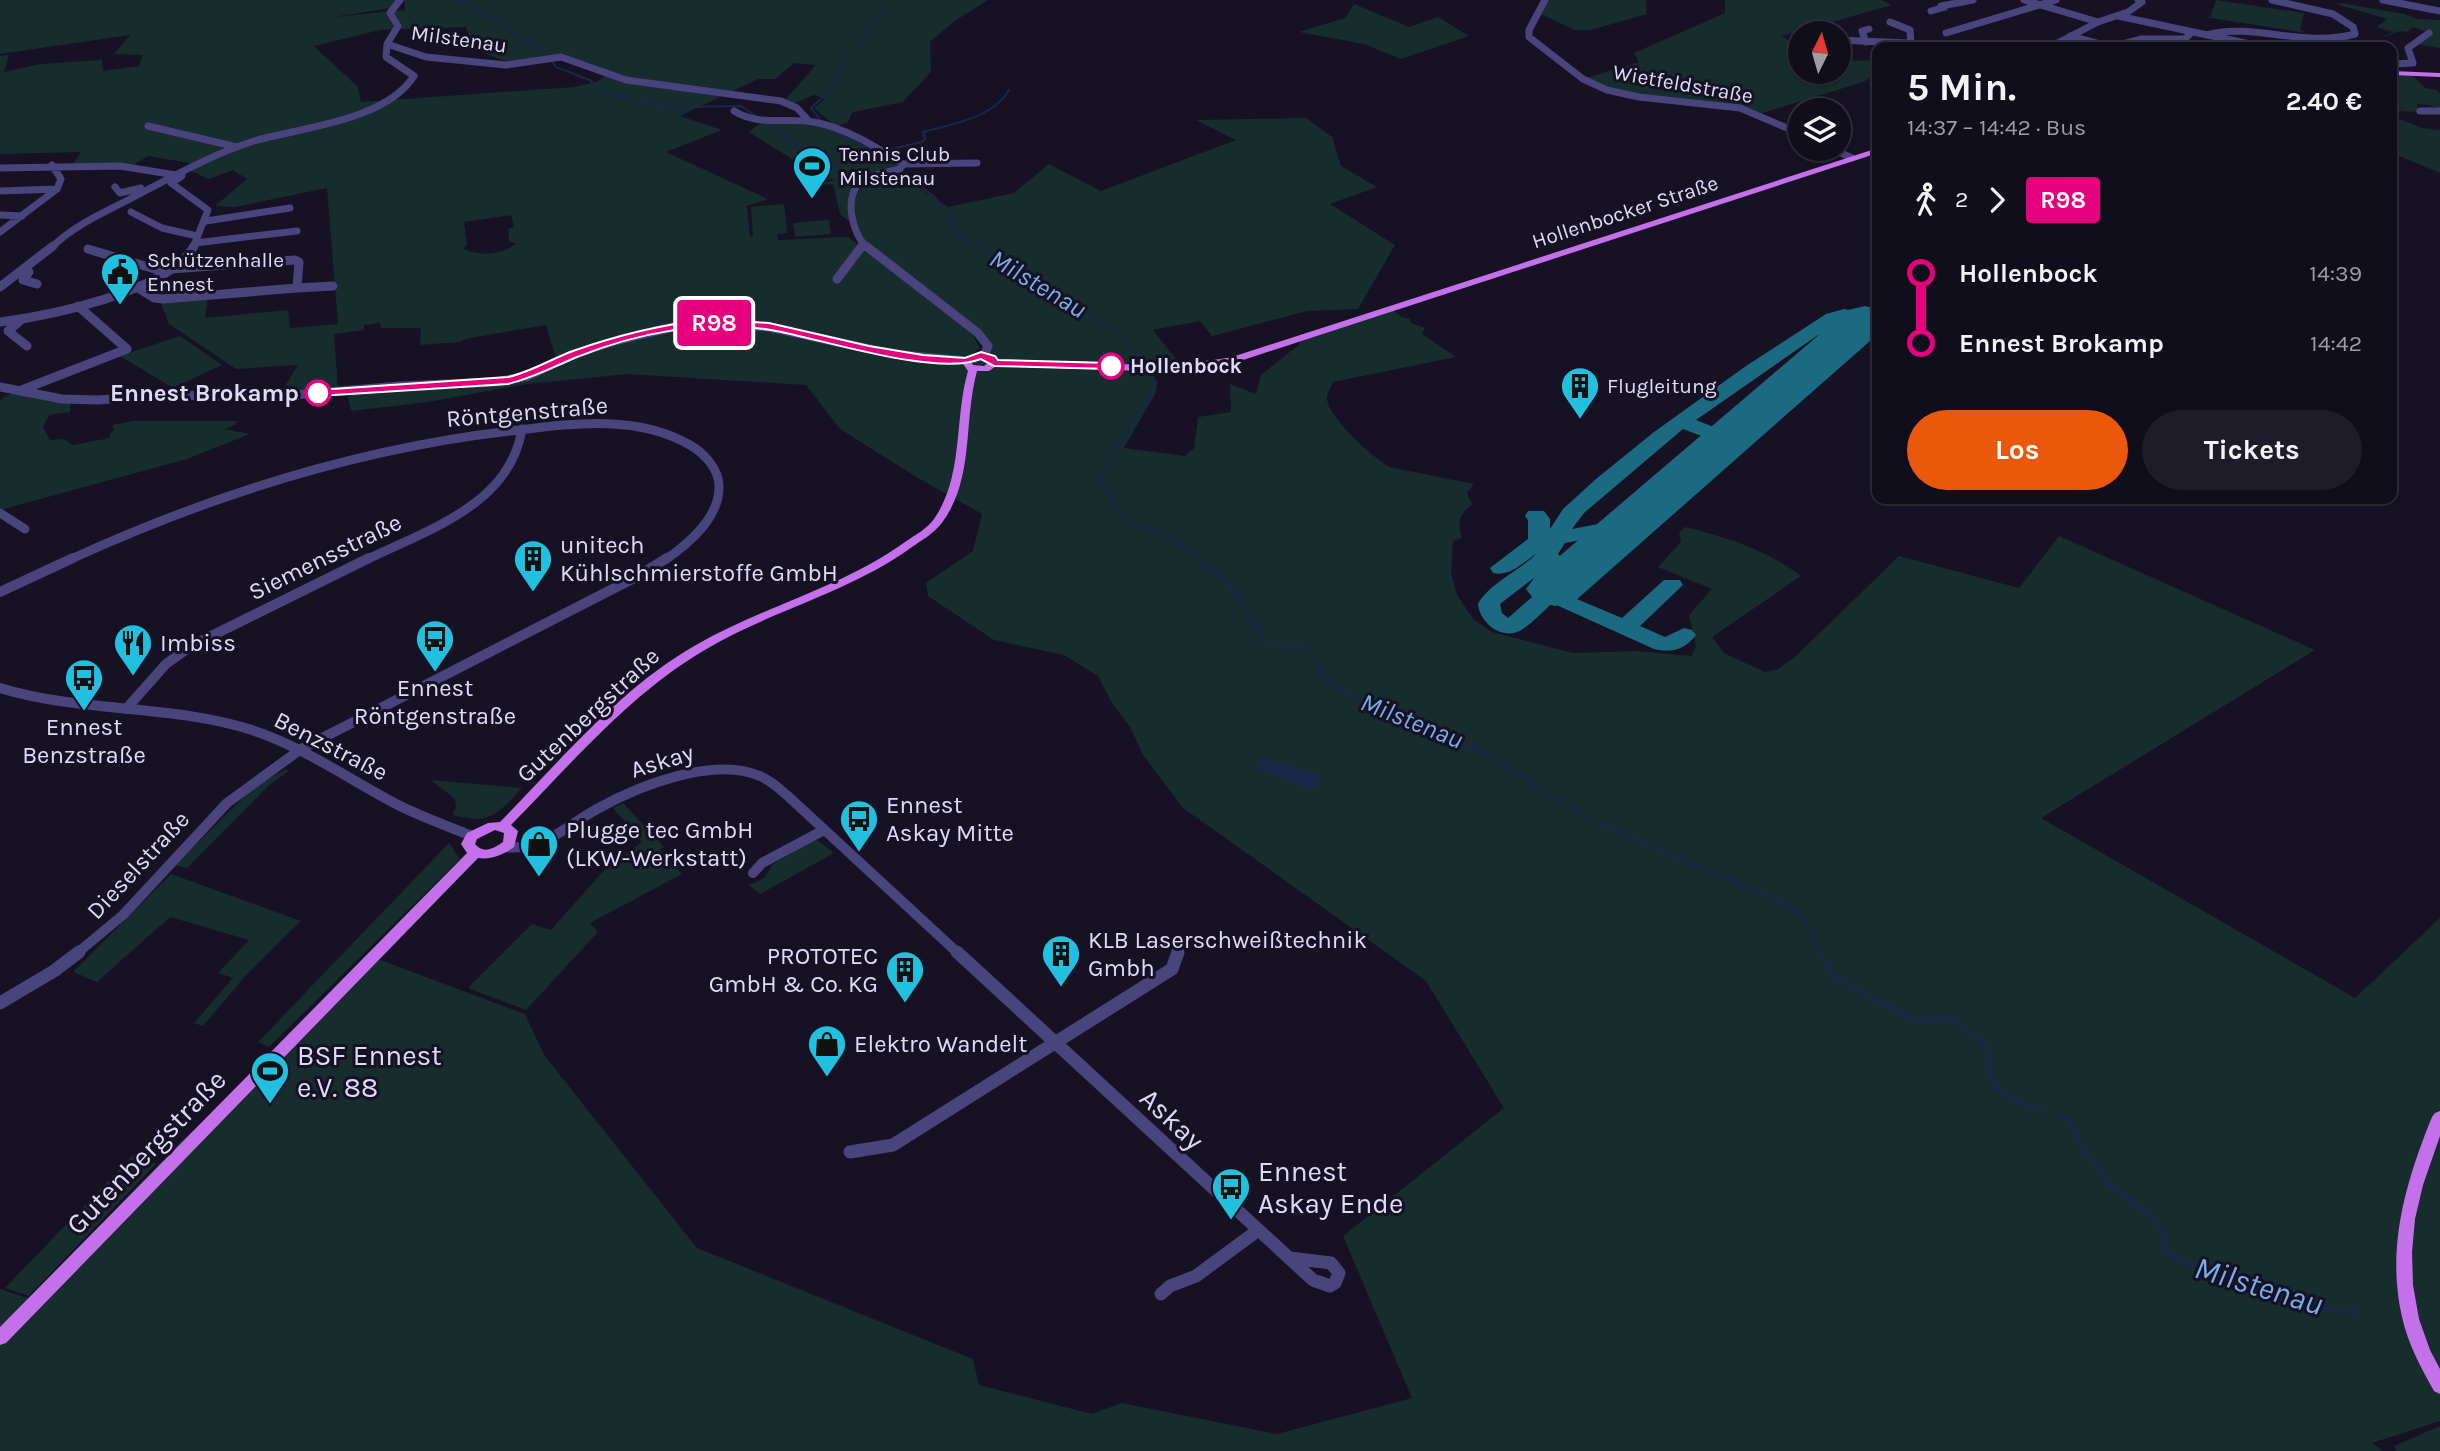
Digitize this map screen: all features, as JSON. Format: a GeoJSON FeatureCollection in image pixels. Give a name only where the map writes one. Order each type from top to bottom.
{"type":"FeatureCollection","features":[{"type":"Feature","properties":{"kind":"main road"},"geometry":{"type":"LineString","coordinates":[[2397,73],[2440,75]]}},
{"type":"Feature","properties":{"kind":"main road","name":"Hollenbocker Straße"},"geometry":{"type":"LineString","coordinates":[[970,365],[986,369],[994,363],[1144,368],[1196,366],[1234,360],[1872,152]]}},
{"type":"Feature","properties":{"kind":"main road"},"geometry":{"type":"LineString","coordinates":[[970,365],[972,357],[984,356],[992,358],[994,363]]}},
{"type":"Feature","properties":{"kind":"main road","name":"Gutenbergstraße"},"geometry":{"type":"LineString","coordinates":[[472,836],[487,827],[503,826],[653,680],[738,627],[869,571],[902,550],[936,523],[953,497],[958,481],[970,365]]}},
{"type":"Feature","properties":{"kind":"main road"},"geometry":{"type":"LineString","coordinates":[[472,836],[468,844],[475,853],[489,854],[506,847],[513,835],[503,826]]}},
{"type":"Feature","properties":{"kind":"main road","name":"Gutenbergstraße"},"geometry":{"type":"LineString","coordinates":[[0,1338],[475,853]]}},
{"type":"Feature","properties":{"kind":"main road"},"geometry":{"type":"LineString","coordinates":[[2440,1117],[2408,1210],[2402,1264],[2409,1317],[2418,1345],[2440,1386]]}},
{"type":"Feature","properties":{"kind":"street"},"geometry":{"type":"LineString","coordinates":[[0,288],[27,269],[66,232],[177,174],[237,147],[352,116],[398,96],[414,80],[414,76],[386,57],[387,44],[398,26],[390,13],[400,0]]}},
{"type":"Feature","properties":{"kind":"street","name":"Wietfeldstraße"},"geometry":{"type":"LineString","coordinates":[[1545,0],[1529,30],[1530,37],[1585,80],[1630,96],[1740,108],[1788,128]]}},
{"type":"Feature","properties":{"kind":"street"},"geometry":{"type":"LineString","coordinates":[[1931,11],[1973,0]]}},
{"type":"Feature","properties":{"kind":"street"},"geometry":{"type":"LineString","coordinates":[[2024,0],[2098,22]]}},
{"type":"Feature","properties":{"kind":"street"},"geometry":{"type":"LineString","coordinates":[[1946,33],[2056,0]]}},
{"type":"Feature","properties":{"kind":"street"},"geometry":{"type":"LineString","coordinates":[[2206,35],[2213,32],[2335,39],[2355,34],[2353,27],[2333,14],[2272,0]]}},
{"type":"Feature","properties":{"kind":"street"},"geometry":{"type":"LineString","coordinates":[[2383,0],[2440,12]]}},
{"type":"Feature","properties":{"kind":"street"},"geometry":{"type":"LineString","coordinates":[[2059,42],[2098,22],[2118,16],[2142,1]]}},
{"type":"Feature","properties":{"kind":"street"},"geometry":{"type":"LineString","coordinates":[[2118,16],[2240,42]]}},
{"type":"Feature","properties":{"kind":"street"},"geometry":{"type":"LineString","coordinates":[[1890,22],[1910,30],[1911,42]]}},
{"type":"Feature","properties":{"kind":"street"},"geometry":{"type":"LineString","coordinates":[[2214,25],[2267,34]]}},
{"type":"Feature","properties":{"kind":"street"},"geometry":{"type":"LineString","coordinates":[[1866,42],[1862,31],[1869,29]]}},
{"type":"Feature","properties":{"kind":"street"},"geometry":{"type":"LineString","coordinates":[[2130,42],[2142,39],[2185,39],[2192,32]]}},
{"type":"Feature","properties":{"kind":"street"},"geometry":{"type":"LineString","coordinates":[[2397,64],[2413,63],[2408,48],[2428,33]]}},
{"type":"Feature","properties":{"kind":"street"},"geometry":{"type":"LineString","coordinates":[[2070,36],[2092,42]]}},
{"type":"Feature","properties":{"kind":"street"},"geometry":{"type":"LineString","coordinates":[[1852,41],[1872,42]]}},
{"type":"Feature","properties":{"kind":"street","name":"Milstenau"},"geometry":{"type":"LineString","coordinates":[[387,44],[419,55],[511,65],[556,57],[602,73],[646,84],[781,101],[797,108],[809,121]]}},
{"type":"Feature","properties":{"kind":"street","name":"Milstenau"},"geometry":{"type":"LineString","coordinates":[[734,111],[767,122],[809,121],[832,127],[902,166]]}},
{"type":"Feature","properties":{"kind":"street"},"geometry":{"type":"LineString","coordinates":[[2420,111],[2440,111]]}},
{"type":"Feature","properties":{"kind":"street"},"geometry":{"type":"LineString","coordinates":[[148,126],[237,147]]}},
{"type":"Feature","properties":{"kind":"street","name":"Milstenau"},"geometry":{"type":"LineString","coordinates":[[863,245],[856,233],[850,209],[860,181],[902,166],[977,163]]}},
{"type":"Feature","properties":{"kind":"street"},"geometry":{"type":"LineString","coordinates":[[0,232],[58,189],[61,177],[52,165]]}},
{"type":"Feature","properties":{"kind":"street"},"geometry":{"type":"LineString","coordinates":[[0,168],[52,165],[120,166],[177,174],[182,176],[171,183],[208,210],[206,221],[189,256],[168,271],[78,306],[0,322]]}},
{"type":"Feature","properties":{"kind":"street"},"geometry":{"type":"LineString","coordinates":[[115,187],[120,193],[151,188]]}},
{"type":"Feature","properties":{"kind":"street"},"geometry":{"type":"LineString","coordinates":[[0,191],[58,189]]}},
{"type":"Feature","properties":{"kind":"street"},"geometry":{"type":"LineString","coordinates":[[206,221],[290,208]]}},
{"type":"Feature","properties":{"kind":"street"},"geometry":{"type":"LineString","coordinates":[[131,212],[154,227],[196,240],[297,231]]}},
{"type":"Feature","properties":{"kind":"street"},"geometry":{"type":"LineString","coordinates":[[0,215],[22,216]]}},
{"type":"Feature","properties":{"kind":"street"},"geometry":{"type":"LineString","coordinates":[[837,279],[863,245],[978,333],[988,346],[984,356]]}},
{"type":"Feature","properties":{"kind":"street"},"geometry":{"type":"LineString","coordinates":[[88,249],[128,263],[168,271],[295,260],[299,262],[297,288]]}},
{"type":"Feature","properties":{"kind":"street"},"geometry":{"type":"LineString","coordinates":[[27,269],[31,270],[23,280],[37,284]]}},
{"type":"Feature","properties":{"kind":"street"},"geometry":{"type":"LineString","coordinates":[[135,286],[154,298],[176,299],[332,286]]}},
{"type":"Feature","properties":{"kind":"street"},"geometry":{"type":"LineString","coordinates":[[19,391],[127,349],[78,306]]}},
{"type":"Feature","properties":{"kind":"street"},"geometry":{"type":"LineString","coordinates":[[22,319],[8,331],[27,346]]}},
{"type":"Feature","properties":{"kind":"street"},"geometry":{"type":"LineString","coordinates":[[0,387],[79,400],[163,395],[260,397],[415,385],[495,382],[528,376],[574,354],[618,340],[673,327],[711,323],[769,327],[892,354],[970,365]]}},
{"type":"Feature","properties":{"kind":"street","name":"Röntgenstraße"},"geometry":{"type":"LineString","coordinates":[[0,592],[148,526],[275,480],[408,446],[522,429],[603,424],[633,426],[666,433],[688,443],[706,456],[717,472],[721,489],[700,533],[678,552],[638,576],[301,748]]}},
{"type":"Feature","properties":{"kind":"street","name":"Siemensstraße"},"geometry":{"type":"LineString","coordinates":[[126,709],[166,664],[191,646],[409,539],[481,500],[509,472],[521,446],[522,429]]}},
{"type":"Feature","properties":{"kind":"street"},"geometry":{"type":"LineString","coordinates":[[0,513],[25,529]]}},
{"type":"Feature","properties":{"kind":"street","name":"Benzstraße"},"geometry":{"type":"LineString","coordinates":[[0,688],[68,705],[184,714],[270,735],[301,748],[400,805],[472,836]]}},
{"type":"Feature","properties":{"kind":"street","name":"Dieselstraße"},"geometry":{"type":"LineString","coordinates":[[0,1003],[54,971],[95,940],[123,915],[227,803],[301,748]]}},
{"type":"Feature","properties":{"kind":"street","name":"Askay"},"geometry":{"type":"LineString","coordinates":[[506,847],[529,848],[547,841],[597,809],[634,792],[680,777],[724,769],[747,771],[772,783],[1257,1231],[1290,1258]]}},
{"type":"Feature","properties":{"kind":"street"},"geometry":{"type":"LineString","coordinates":[[753,873],[762,863],[824,830]]}},
{"type":"Feature","properties":{"kind":"street"},"geometry":{"type":"LineString","coordinates":[[850,1152],[894,1145],[1172,969],[1180,948]]}},
{"type":"Feature","properties":{"kind":"street"},"geometry":{"type":"LineString","coordinates":[[1161,1294],[1170,1286],[1196,1276],[1257,1231]]}},
{"type":"Feature","properties":{"kind":"green space"},"geometry":{"type":"Polygon","coordinates":[[[0,0],[399,0],[392,8],[333,17],[405,10],[404,0],[988,0],[953,22],[930,42],[931,72],[903,102],[853,112],[847,123],[835,126],[814,108],[825,99],[814,95],[793,104],[785,100],[816,65],[794,63],[775,79],[758,79],[680,116],[722,130],[666,152],[768,199],[747,206],[750,237],[753,236],[751,207],[784,204],[787,233],[769,236],[777,235],[778,240],[848,237],[972,334],[980,348],[968,357],[981,355],[988,346],[863,245],[850,209],[858,182],[824,179],[749,132],[757,125],[768,123],[808,123],[826,127],[906,168],[895,172],[948,207],[1014,193],[1049,164],[1101,191],[1236,140],[1196,120],[1306,118],[1332,137],[1341,166],[1377,187],[1330,204],[1395,245],[1358,309],[1307,311],[1212,336],[1200,321],[1153,330],[1182,367],[1150,369],[1157,382],[1156,392],[1124,448],[1185,456],[1194,448],[1198,417],[1231,412],[1230,384],[1256,394],[1261,375],[1300,344],[1298,340],[1392,309],[1401,317],[1410,319],[1411,323],[1425,328],[1422,334],[1456,357],[1333,382],[1327,396],[1329,406],[1353,436],[1390,467],[1474,484],[1467,493],[1472,504],[1460,519],[1462,538],[1453,541],[1451,573],[1457,595],[1474,620],[1492,632],[1573,653],[1636,651],[1692,656],[1696,646],[1689,615],[1712,589],[1658,567],[1681,542],[1679,533],[1685,527],[1746,546],[1774,558],[1801,576],[1712,637],[1724,653],[1765,672],[1778,669],[1796,656],[1899,556],[2019,588],[2059,536],[2315,650],[2041,818],[2355,998],[2440,918],[2440,1421],[2372,1443],[2383,1451],[0,1451],[0,1289],[30,1299],[182,1140],[266,1067],[378,959],[525,1014],[544,1055],[697,1248],[973,1359],[979,1385],[1092,1414],[1122,1403],[1277,1434],[1412,1398],[1343,1236],[1504,1108],[1426,981],[1183,808],[1143,755],[1130,727],[1112,703],[1098,676],[1064,655],[994,640],[928,596],[926,583],[973,551],[982,514],[840,429],[806,385],[628,374],[527,384],[428,402],[351,411],[347,392],[491,384],[557,362],[546,325],[460,342],[420,345],[421,328],[381,328],[380,323],[364,325],[364,330],[334,334],[338,388],[280,394],[298,365],[236,369],[169,324],[160,300],[208,298],[205,318],[288,310],[290,328],[338,324],[327,188],[235,207],[215,206],[247,179],[233,170],[209,179],[186,169],[195,164],[148,156],[133,165],[74,163],[81,152],[0,154],[0,56],[9,55],[4,72],[40,64],[102,60],[103,71],[139,66],[143,55],[114,54],[130,35],[0,54],[0,0]],[[466,27],[380,30],[314,46],[358,87],[361,102],[574,87],[596,82],[611,72],[560,54],[511,63],[473,49],[466,27]],[[511,215],[464,222],[467,244],[464,249],[491,254],[516,244],[509,241],[508,229],[514,227],[511,215]]]}},
{"type":"Feature","properties":{"kind":"green space"},"geometry":{"type":"Polygon","coordinates":[[[1545,0],[1646,0],[1647,14],[1591,30],[1575,30],[1538,13],[1545,0]]]}},
{"type":"Feature","properties":{"kind":"green space"},"geometry":{"type":"Polygon","coordinates":[[[1725,0],[1881,0],[1892,5],[1835,21],[1788,21],[1788,34],[1782,36],[1788,40],[1788,84],[1852,84],[1852,61],[1872,60],[1872,77],[1811,98],[1788,98],[1788,105],[1759,114],[1630,96],[1583,79],[1639,62],[1634,53],[1725,13],[1725,0]]]}},
{"type":"Feature","properties":{"kind":"green space"},"geometry":{"type":"Polygon","coordinates":[[[2216,0],[2304,13],[2300,30],[2307,33],[2204,17],[2210,17],[2216,0]]]}},
{"type":"Feature","properties":{"kind":"green space"},"geometry":{"type":"Polygon","coordinates":[[[1354,4],[1409,27],[1438,17],[1469,36],[1401,59],[1364,44],[1299,32],[1345,18],[1354,4]]]}},
{"type":"Feature","properties":{"kind":"green space"},"geometry":{"type":"Polygon","coordinates":[[[2336,4],[2405,14],[2418,19],[2440,20],[2440,48],[2415,44],[2429,33],[2413,27],[2407,32],[2400,31],[2381,38],[2393,32],[2377,27],[2387,19],[2336,4]]]}},
{"type":"Feature","properties":{"kind":"green space"},"geometry":{"type":"Polygon","coordinates":[[[2397,75],[2412,75],[2425,88],[2437,90],[2440,94],[2440,110],[2430,105],[2417,104],[2418,112],[2397,112],[2397,75]]]}},
{"type":"Feature","properties":{"kind":"green space"},"geometry":{"type":"Polygon","coordinates":[[[2397,118],[2422,128],[2440,130],[2440,173],[2397,155],[2397,118]]]}},
{"type":"Feature","properties":{"kind":"green space"},"geometry":{"type":"Polygon","coordinates":[[[835,180],[856,183],[848,202],[851,223],[840,214],[833,184],[810,186],[835,180]]]}},
{"type":"Feature","properties":{"kind":"green space"},"geometry":{"type":"Polygon","coordinates":[[[829,220],[831,234],[795,237],[793,223],[829,220]]]}},
{"type":"Feature","properties":{"kind":"green space"},"geometry":{"type":"Polygon","coordinates":[[[180,336],[222,365],[173,388],[120,356],[180,336]]]}},
{"type":"Feature","properties":{"kind":"green space"},"geometry":{"type":"Polygon","coordinates":[[[13,392],[71,401],[70,412],[49,415],[43,427],[50,440],[64,439],[73,445],[110,438],[110,433],[114,430],[112,425],[134,421],[237,421],[235,425],[224,429],[250,434],[187,459],[0,510],[0,400],[13,392]]]}},
{"type":"Feature","properties":{"kind":"green space"},"geometry":{"type":"Polygon","coordinates":[[[286,769],[289,771],[268,786],[187,868],[175,865],[254,787],[286,769]]]}},
{"type":"Feature","properties":{"kind":"green space"},"geometry":{"type":"Polygon","coordinates":[[[431,780],[522,788],[499,811],[476,819],[452,815],[456,808],[455,799],[431,780]]]}},
{"type":"Feature","properties":{"kind":"green space"},"geometry":{"type":"Polygon","coordinates":[[[623,803],[664,847],[660,850],[682,874],[590,923],[598,932],[526,1010],[468,988],[532,924],[551,930],[606,868],[642,842],[613,808],[623,803]]]}},
{"type":"Feature","properties":{"kind":"green space"},"geometry":{"type":"Polygon","coordinates":[[[816,839],[834,853],[760,894],[749,885],[764,878],[773,864],[816,839]]]}},
{"type":"Feature","properties":{"kind":"green space"},"geometry":{"type":"Polygon","coordinates":[[[449,843],[460,859],[269,1047],[258,1042],[449,843]]]}},
{"type":"Feature","properties":{"kind":"green space"},"geometry":{"type":"Polygon","coordinates":[[[171,874],[301,921],[248,973],[203,1026],[194,1023],[233,978],[218,973],[249,940],[170,917],[97,982],[73,972],[171,874]]]}},
{"type":"Feature","properties":{"kind":"green space"},"geometry":{"type":"Polygon","coordinates":[[[133,1155],[156,1164],[29,1296],[5,1288],[133,1155]]]}},
{"type":"Feature","properties":{"kind":"green space"},"geometry":{"type":"Polygon","coordinates":[[[2440,1426],[2440,1451],[2397,1451],[2394,1446],[2440,1426]]]}},
{"type":"Feature","properties":{"kind":"water"},"geometry":{"type":"Polygon","coordinates":[[[1265,758],[1321,775],[1318,780],[1322,781],[1315,788],[1304,788],[1260,769],[1257,760],[1265,758]]]}},
{"type":"Feature","properties":{"kind":"waterway","name":"Milstenau"},"geometry":{"type":"LineString","coordinates":[[459,0],[473,9],[498,18],[505,27],[546,51],[556,67],[592,81],[591,84],[595,88],[644,103],[684,107],[741,106],[757,117]]}},
{"type":"Feature","properties":{"kind":"waterway"},"geometry":{"type":"LineString","coordinates":[[853,48],[872,35],[867,25],[879,17],[886,0]]}},
{"type":"Feature","properties":{"kind":"waterway"},"geometry":{"type":"LineString","coordinates":[[822,122],[811,108],[835,82],[847,50]]}},
{"type":"Feature","properties":{"kind":"waterway"},"geometry":{"type":"LineString","coordinates":[[887,150],[922,142],[925,139],[923,132],[959,123],[982,113],[1002,100],[1009,90]]}},
{"type":"Feature","properties":{"kind":"waterway","name":"Milstenau"},"geometry":{"type":"LineString","coordinates":[[767,125],[848,178],[863,178]]}},
{"type":"Feature","properties":{"kind":"waterway"},"geometry":{"type":"LineString","coordinates":[[833,131],[884,156]]}},
{"type":"Feature","properties":{"kind":"waterway","name":"Milstenau"},"geometry":{"type":"LineString","coordinates":[[898,171],[935,197],[948,214],[958,235],[1008,264],[1055,297],[1116,331],[1156,382],[1155,391],[1097,481],[1110,490],[1119,513],[1135,525],[1168,535],[1199,560]]}},
{"type":"Feature","properties":{"kind":"waterway","name":"Milstenau"},"geometry":{"type":"LineString","coordinates":[[1197,558],[1234,588],[1265,647],[1306,647],[1325,678],[1358,702],[1412,719],[1439,731],[1447,739],[1481,749],[1533,783],[1545,795],[1569,805],[1583,816],[1781,902],[1804,919],[1821,954]]}},
{"type":"Feature","properties":{"kind":"waterway","name":"Milstenau"},"geometry":{"type":"LineString","coordinates":[[1821,954],[1832,976],[1915,1021],[1944,1018],[1956,1022],[1985,1045],[1990,1073],[1998,1088],[2004,1094],[2044,1111]]}},
{"type":"Feature","properties":{"kind":"waterway","name":"Milstenau"},"geometry":{"type":"LineString","coordinates":[[2063,1119],[2068,1121],[2085,1152],[2108,1183],[2157,1221],[2166,1250],[2177,1260],[2334,1310],[2359,1312]]}},
{"type":"Feature","properties":{"kind":"taxiway"},"geometry":{"type":"LineString","coordinates":[[1814,329],[1838,316],[1850,315],[1865,320],[1872,317]]}},
{"type":"Feature","properties":{"kind":"taxiway"},"geometry":{"type":"LineString","coordinates":[[1556,538],[1576,508],[1661,436],[1814,329]]}},
{"type":"Feature","properties":{"kind":"taxiway"},"geometry":{"type":"LineString","coordinates":[[1814,329],[1831,329],[1843,338]]}},
{"type":"Feature","properties":{"kind":"taxiway"},"geometry":{"type":"LineString","coordinates":[[1683,422],[1727,439]]}},
{"type":"Feature","properties":{"kind":"taxiway"},"geometry":{"type":"LineString","coordinates":[[1501,568],[1539,541],[1539,519],[1536,516]]}},
{"type":"Feature","properties":{"kind":"taxiway"},"geometry":{"type":"LineString","coordinates":[[1556,538],[1630,524]]}},
{"type":"Feature","properties":{"kind":"taxiway"},"geometry":{"type":"LineString","coordinates":[[1546,540],[1556,538]]}},
{"type":"Feature","properties":{"kind":"taxiway"},"geometry":{"type":"LineString","coordinates":[[1556,538],[1539,563],[1491,600],[1491,613],[1499,623],[1513,626],[1555,589],[1555,594],[1564,602],[1662,644],[1675,643],[1684,635]]}},
{"type":"Feature","properties":{"kind":"taxiway"},"geometry":{"type":"LineString","coordinates":[[1547,555],[1557,566],[1580,568]]}},
{"type":"Feature","properties":{"kind":"taxiway"},"geometry":{"type":"LineString","coordinates":[[1625,628],[1672,585]]}},
{"type":"Feature","properties":{"kind":"runway"},"geometry":{"type":"LineString","coordinates":[[1555,589],[1865,320]]}},
{"type":"Feature","properties":{"kind":"bus line","name":"R98"},"geometry":{"type":"LineString","coordinates":[[318,393],[508,381],[536,373],[591,348],[699,323],[736,323],[769,327],[892,354],[923,358],[966,361],[981,355],[992,358],[994,363],[1111,366]]}},
{"type":"Feature","properties":{"kind":"place","name":"Tennis Club Milstenau"},"geometry":{"type":"Point","coordinates":[812,200]}},
{"type":"Feature","properties":{"kind":"place","name":"Schützenhalle Ennest"},"geometry":{"type":"Point","coordinates":[120,306]}},
{"type":"Feature","properties":{"kind":"place","name":"Hollenbock"},"geometry":{"type":"Point","coordinates":[1111,366]}},
{"type":"Feature","properties":{"kind":"place","name":"Ennest Brokamp"},"geometry":{"type":"Point","coordinates":[318,393]}},
{"type":"Feature","properties":{"kind":"place","name":"Flugleitung"},"geometry":{"type":"Point","coordinates":[1580,420]}},
{"type":"Feature","properties":{"kind":"place","name":"unitech Kühlschmierstoffe GmbH"},"geometry":{"type":"Point","coordinates":[533,593]}},
{"type":"Feature","properties":{"kind":"place","name":"Ennest Röntgenstraße"},"geometry":{"type":"Point","coordinates":[435,673]}},
{"type":"Feature","properties":{"kind":"place","name":"Imbiss"},"geometry":{"type":"Point","coordinates":[133,677]}},
{"type":"Feature","properties":{"kind":"place","name":"Ennest Benzstraße"},"geometry":{"type":"Point","coordinates":[84,712]}},
{"type":"Feature","properties":{"kind":"place","name":"Ennest Askay Mitte"},"geometry":{"type":"Point","coordinates":[859,853]}},
{"type":"Feature","properties":{"kind":"place","name":"Plugge tec GmbH (LKW-Werkstatt)"},"geometry":{"type":"Point","coordinates":[539,878]}},
{"type":"Feature","properties":{"kind":"place","name":"KLB Laserschweißtechnik Gmbh"},"geometry":{"type":"Point","coordinates":[1061,988]}},
{"type":"Feature","properties":{"kind":"place","name":"PROTOTEC GmbH & Co. KG"},"geometry":{"type":"Point","coordinates":[905,1004]}},
{"type":"Feature","properties":{"kind":"place","name":"Elektro Wandelt"},"geometry":{"type":"Point","coordinates":[827,1078]}},
{"type":"Feature","properties":{"kind":"place","name":"BSF Ennest e.V. 88"},"geometry":{"type":"Point","coordinates":[270,1105]}},
{"type":"Feature","properties":{"kind":"place","name":"Ennest Askay Ende"},"geometry":{"type":"Point","coordinates":[1231,1221]}}]}
